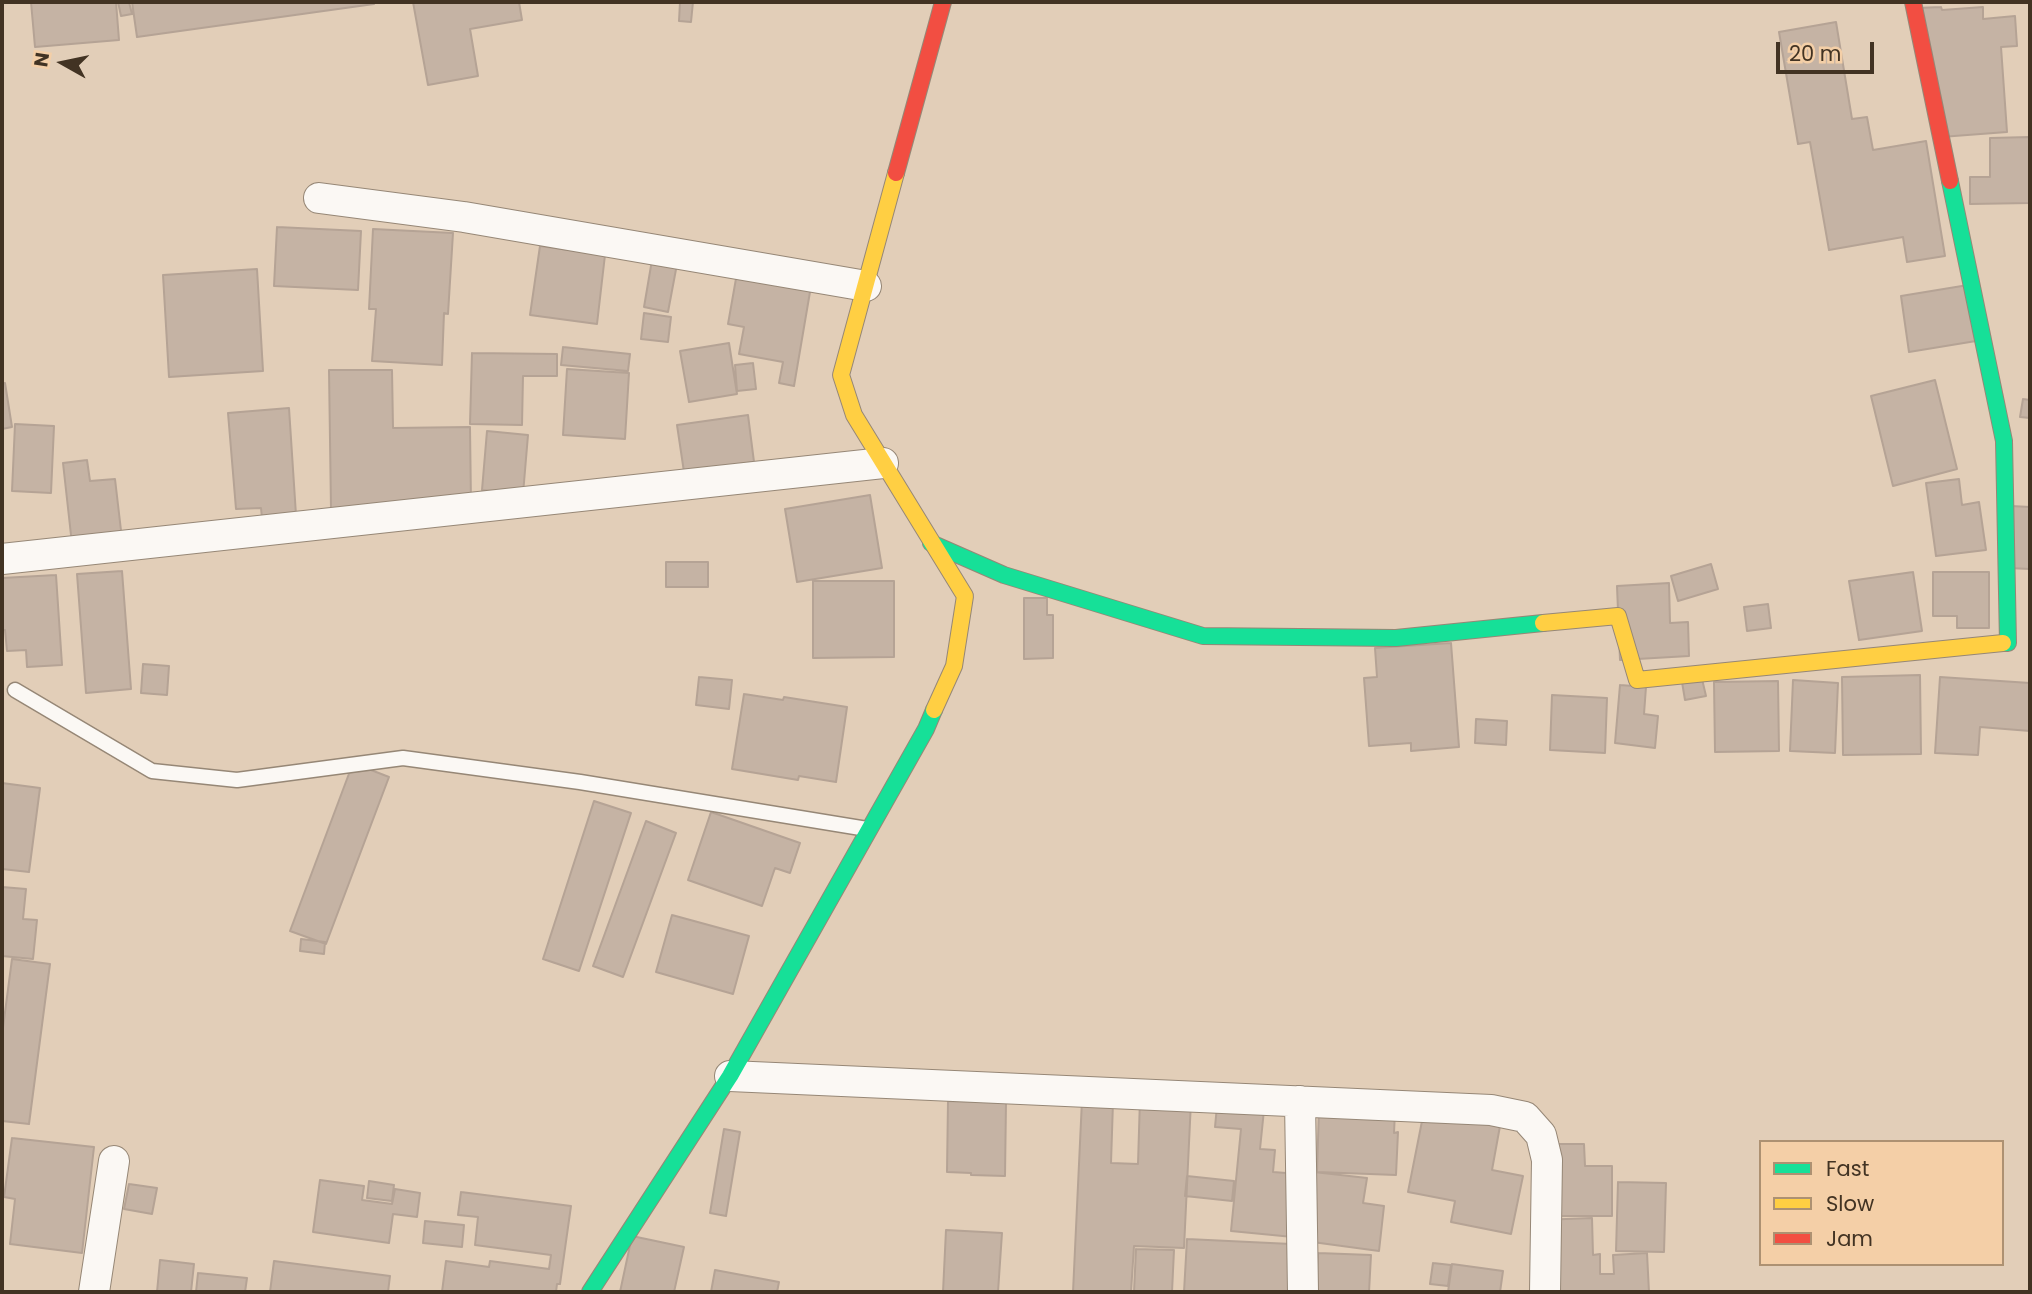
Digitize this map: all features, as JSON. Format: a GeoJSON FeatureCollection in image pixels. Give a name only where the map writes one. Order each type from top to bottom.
{"type":"FeatureCollection","features":[{"type":"Feature","properties":{"kind":"street"},"geometry":{"type":"LineString","coordinates":[[590,1292],[730,1076],[926,729],[954,666],[965,596],[854,415],[841,375],[943,2]]}},
{"type":"Feature","properties":{"kind":"street"},"geometry":{"type":"LineString","coordinates":[[931,543],[1004,575],[1203,636],[1396,638],[1618,617],[1637,680],[2019,642],[2004,441],[1913,2]]}},
{"type":"Feature","properties":{"kind":"street"},"geometry":{"type":"LineString","coordinates":[[319,198],[464,217],[866,285]]}},
{"type":"Feature","properties":{"kind":"street"},"geometry":{"type":"LineString","coordinates":[[2,559],[883,463]]}},
{"type":"Feature","properties":{"kind":"street"},"geometry":{"type":"LineString","coordinates":[[730,1076],[1491,1110],[1525,1117],[1541,1135],[1547,1160],[1545,1292]]}},
{"type":"Feature","properties":{"kind":"street"},"geometry":{"type":"LineString","coordinates":[[1300,1101],[1303,1292]]}},
{"type":"Feature","properties":{"kind":"street"},"geometry":{"type":"LineString","coordinates":[[94,1292],[114,1161]]}},
{"type":"Feature","properties":{"kind":"lane"},"geometry":{"type":"LineString","coordinates":[[15,690],[152,771],[237,780],[403,758],[580,782],[869,830]]}},
{"type":"Feature","properties":{"kind":"building"},"geometry":{"type":"Polygon","coordinates":[[[31,2],[116,2],[119,40],[35,47],[31,2]]]}},
{"type":"Feature","properties":{"kind":"building"},"geometry":{"type":"Polygon","coordinates":[[[118,2],[129,2],[132,14],[121,16],[118,2]]]}},
{"type":"Feature","properties":{"kind":"building"},"geometry":{"type":"Polygon","coordinates":[[[132,2],[374,2],[374,4],[137,37],[132,2]]]}},
{"type":"Feature","properties":{"kind":"building"},"geometry":{"type":"Polygon","coordinates":[[[413,2],[519,2],[522,20],[470,29],[478,76],[428,85],[413,2]]]}},
{"type":"Feature","properties":{"kind":"building"},"geometry":{"type":"Polygon","coordinates":[[[680,2],[693,2],[691,22],[679,21],[680,2]]]}},
{"type":"Feature","properties":{"kind":"building"},"geometry":{"type":"Polygon","coordinates":[[[1941,7],[1942,10],[1983,7],[1983,19],[2015,16],[2017,46],[2001,47],[2007,132],[1941,137],[1917,8],[1941,7]]]}},
{"type":"Feature","properties":{"kind":"building"},"geometry":{"type":"Polygon","coordinates":[[[1836,22],[1852,119],[1867,117],[1873,150],[1926,141],[1945,256],[1907,262],[1903,237],[1829,250],[1810,142],[1798,144],[1779,32],[1836,22]]]}},
{"type":"Feature","properties":{"kind":"building"},"geometry":{"type":"Polygon","coordinates":[[[2030,137],[2030,203],[1970,204],[1970,177],[1990,177],[1990,138],[2030,137]]]}},
{"type":"Feature","properties":{"kind":"building"},"geometry":{"type":"Polygon","coordinates":[[[277,227],[361,231],[358,290],[274,286],[277,227]]]}},
{"type":"Feature","properties":{"kind":"building"},"geometry":{"type":"Polygon","coordinates":[[[373,229],[453,233],[448,314],[444,313],[442,365],[372,361],[376,309],[369,309],[373,229]]]}},
{"type":"Feature","properties":{"kind":"building"},"geometry":{"type":"Polygon","coordinates":[[[540,246],[605,255],[597,324],[530,315],[540,246]]]}},
{"type":"Feature","properties":{"kind":"building"},"geometry":{"type":"Polygon","coordinates":[[[652,260],[677,264],[668,312],[644,307],[652,260]]]}},
{"type":"Feature","properties":{"kind":"building"},"geometry":{"type":"Polygon","coordinates":[[[257,269],[263,371],[169,377],[163,275],[257,269]]]}},
{"type":"Feature","properties":{"kind":"building"},"geometry":{"type":"Polygon","coordinates":[[[737,273],[811,286],[794,386],[779,383],[783,362],[739,354],[744,327],[728,324],[737,273]]]}},
{"type":"Feature","properties":{"kind":"building"},"geometry":{"type":"Polygon","coordinates":[[[1968,285],[1976,341],[1909,352],[1901,296],[1968,285]]]}},
{"type":"Feature","properties":{"kind":"building"},"geometry":{"type":"Polygon","coordinates":[[[644,313],[671,317],[668,342],[641,339],[644,313]]]}},
{"type":"Feature","properties":{"kind":"building"},"geometry":{"type":"Polygon","coordinates":[[[729,343],[737,394],[689,402],[680,351],[729,343]]]}},
{"type":"Feature","properties":{"kind":"building"},"geometry":{"type":"Polygon","coordinates":[[[563,347],[630,354],[628,371],[561,365],[563,347]]]}},
{"type":"Feature","properties":{"kind":"building"},"geometry":{"type":"Polygon","coordinates":[[[472,353],[557,354],[557,376],[523,376],[522,425],[470,424],[472,353]]]}},
{"type":"Feature","properties":{"kind":"building"},"geometry":{"type":"Polygon","coordinates":[[[753,363],[756,389],[737,391],[735,365],[753,363]]]}},
{"type":"Feature","properties":{"kind":"building"},"geometry":{"type":"Polygon","coordinates":[[[567,369],[629,373],[625,439],[563,435],[567,369]]]}},
{"type":"Feature","properties":{"kind":"building"},"geometry":{"type":"Polygon","coordinates":[[[329,370],[392,370],[393,428],[470,427],[471,504],[331,509],[329,370]]]}},
{"type":"Feature","properties":{"kind":"building"},"geometry":{"type":"Polygon","coordinates":[[[1935,380],[1957,469],[1893,486],[1871,396],[1935,380]]]}},
{"type":"Feature","properties":{"kind":"building"},"geometry":{"type":"Polygon","coordinates":[[[5,383],[12,427],[2,429],[2,384],[5,383]]]}},
{"type":"Feature","properties":{"kind":"building"},"geometry":{"type":"Polygon","coordinates":[[[2023,399],[2030,400],[2030,418],[2020,417],[2023,399]]]}},
{"type":"Feature","properties":{"kind":"building"},"geometry":{"type":"Polygon","coordinates":[[[289,408],[296,515],[262,518],[261,508],[236,509],[228,413],[289,408]]]}},
{"type":"Feature","properties":{"kind":"building"},"geometry":{"type":"Polygon","coordinates":[[[748,415],[754,462],[684,472],[677,425],[748,415]]]}},
{"type":"Feature","properties":{"kind":"building"},"geometry":{"type":"Polygon","coordinates":[[[15,424],[54,426],[51,493],[12,491],[15,424]]]}},
{"type":"Feature","properties":{"kind":"building"},"geometry":{"type":"Polygon","coordinates":[[[487,431],[528,435],[523,494],[482,490],[487,431]]]}},
{"type":"Feature","properties":{"kind":"building"},"geometry":{"type":"Polygon","coordinates":[[[87,460],[90,481],[115,479],[122,539],[72,544],[63,463],[87,460]]]}},
{"type":"Feature","properties":{"kind":"building"},"geometry":{"type":"Polygon","coordinates":[[[1959,479],[1962,505],[1979,502],[1986,550],[1936,556],[1926,483],[1959,479]]]}},
{"type":"Feature","properties":{"kind":"building"},"geometry":{"type":"Polygon","coordinates":[[[870,495],[882,568],[797,582],[785,509],[870,495]]]}},
{"type":"Feature","properties":{"kind":"building"},"geometry":{"type":"Polygon","coordinates":[[[2011,506],[2030,507],[2030,569],[2008,568],[2011,506]]]}},
{"type":"Feature","properties":{"kind":"building"},"geometry":{"type":"Polygon","coordinates":[[[666,562],[708,562],[708,587],[666,587],[666,562]]]}},
{"type":"Feature","properties":{"kind":"building"},"geometry":{"type":"Polygon","coordinates":[[[1711,564],[1718,589],[1678,601],[1671,576],[1711,564]]]}},
{"type":"Feature","properties":{"kind":"building"},"geometry":{"type":"Polygon","coordinates":[[[122,571],[131,689],[86,693],[77,574],[122,571]]]}},
{"type":"Feature","properties":{"kind":"building"},"geometry":{"type":"Polygon","coordinates":[[[1913,572],[1922,631],[1859,640],[1849,581],[1913,572]]]}},
{"type":"Feature","properties":{"kind":"building"},"geometry":{"type":"Polygon","coordinates":[[[1933,572],[1989,572],[1989,628],[1957,628],[1957,616],[1933,616],[1933,572]]]}},
{"type":"Feature","properties":{"kind":"building"},"geometry":{"type":"Polygon","coordinates":[[[56,575],[62,665],[27,667],[26,650],[7,651],[5,630],[2,630],[2,578],[56,575]]]}},
{"type":"Feature","properties":{"kind":"building"},"geometry":{"type":"Polygon","coordinates":[[[813,581],[894,581],[894,657],[813,658],[813,581]]]}},
{"type":"Feature","properties":{"kind":"building"},"geometry":{"type":"Polygon","coordinates":[[[1669,583],[1670,623],[1688,622],[1689,656],[1620,660],[1617,586],[1669,583]]]}},
{"type":"Feature","properties":{"kind":"building"},"geometry":{"type":"Polygon","coordinates":[[[1024,598],[1047,598],[1047,615],[1053,615],[1053,658],[1024,659],[1024,598]]]}},
{"type":"Feature","properties":{"kind":"building"},"geometry":{"type":"Polygon","coordinates":[[[1768,604],[1771,628],[1747,631],[1744,607],[1768,604]]]}},
{"type":"Feature","properties":{"kind":"building"},"geometry":{"type":"Polygon","coordinates":[[[1451,643],[1459,747],[1411,751],[1411,743],[1369,746],[1364,678],[1377,677],[1375,648],[1451,643]]]}},
{"type":"Feature","properties":{"kind":"building"},"geometry":{"type":"Polygon","coordinates":[[[143,664],[169,666],[167,695],[141,693],[143,664]]]}},
{"type":"Feature","properties":{"kind":"building"},"geometry":{"type":"Polygon","coordinates":[[[1920,675],[1921,754],[1843,755],[1842,677],[1920,675]]]}},
{"type":"Feature","properties":{"kind":"building"},"geometry":{"type":"Polygon","coordinates":[[[699,677],[732,680],[729,709],[696,705],[699,677]]]}},
{"type":"Feature","properties":{"kind":"building"},"geometry":{"type":"Polygon","coordinates":[[[1940,677],[2030,683],[2030,731],[1980,727],[1978,755],[1935,753],[1940,677]]]}},
{"type":"Feature","properties":{"kind":"building"},"geometry":{"type":"Polygon","coordinates":[[[1702,679],[1706,696],[1685,700],[1682,682],[1702,679]]]}},
{"type":"Feature","properties":{"kind":"building"},"geometry":{"type":"Polygon","coordinates":[[[1793,680],[1838,683],[1835,753],[1790,751],[1793,680]]]}},
{"type":"Feature","properties":{"kind":"building"},"geometry":{"type":"Polygon","coordinates":[[[1778,681],[1779,751],[1715,752],[1714,682],[1778,681]]]}},
{"type":"Feature","properties":{"kind":"building"},"geometry":{"type":"Polygon","coordinates":[[[1620,685],[1646,687],[1644,714],[1658,716],[1655,748],[1615,743],[1620,685]]]}},
{"type":"Feature","properties":{"kind":"building"},"geometry":{"type":"Polygon","coordinates":[[[744,694],[847,707],[836,782],[799,776],[798,780],[732,769],[744,694]]]}},
{"type":"Feature","properties":{"kind":"building"},"geometry":{"type":"Polygon","coordinates":[[[1552,695],[1607,698],[1605,753],[1550,750],[1552,695]]]}},
{"type":"Feature","properties":{"kind":"building"},"geometry":{"type":"Polygon","coordinates":[[[1476,719],[1507,721],[1506,745],[1475,743],[1476,719]]]}},
{"type":"Feature","properties":{"kind":"building"},"geometry":{"type":"Polygon","coordinates":[[[353,763],[389,777],[326,944],[290,931],[353,763]]]}},
{"type":"Feature","properties":{"kind":"building"},"geometry":{"type":"Polygon","coordinates":[[[2,783],[40,788],[29,872],[2,869],[2,783]]]}},
{"type":"Feature","properties":{"kind":"building"},"geometry":{"type":"Polygon","coordinates":[[[594,801],[631,813],[579,971],[543,959],[594,801]]]}},
{"type":"Feature","properties":{"kind":"building"},"geometry":{"type":"Polygon","coordinates":[[[711,812],[800,843],[790,873],[775,868],[762,906],[688,880],[711,812]]]}},
{"type":"Feature","properties":{"kind":"building"},"geometry":{"type":"Polygon","coordinates":[[[646,821],[676,833],[623,977],[593,966],[646,821]]]}},
{"type":"Feature","properties":{"kind":"building"},"geometry":{"type":"Polygon","coordinates":[[[2,887],[26,889],[23,919],[37,920],[33,959],[2,956],[2,887]]]}},
{"type":"Feature","properties":{"kind":"building"},"geometry":{"type":"Polygon","coordinates":[[[672,915],[749,936],[733,994],[656,972],[672,915]]]}},
{"type":"Feature","properties":{"kind":"building"},"geometry":{"type":"Polygon","coordinates":[[[301,939],[325,942],[324,954],[300,951],[301,939]]]}},
{"type":"Feature","properties":{"kind":"building"},"geometry":{"type":"Polygon","coordinates":[[[12,959],[50,964],[29,1124],[2,1121],[2,1035],[12,959]]]}},
{"type":"Feature","properties":{"kind":"building"},"geometry":{"type":"Polygon","coordinates":[[[1140,1098],[1191,1101],[1184,1248],[1134,1246],[1131,1292],[1073,1292],[1082,1100],[1113,1102],[1111,1163],[1138,1164],[1140,1098]]]}},
{"type":"Feature","properties":{"kind":"building"},"geometry":{"type":"Polygon","coordinates":[[[948,1101],[1006,1102],[1005,1176],[947,1172],[948,1101]]]}},
{"type":"Feature","properties":{"kind":"building"},"geometry":{"type":"Polygon","coordinates":[[[1217,1106],[1264,1110],[1260,1149],[1275,1150],[1273,1172],[1299,1174],[1293,1237],[1231,1231],[1241,1129],[1215,1127],[1217,1106]]]}},
{"type":"Feature","properties":{"kind":"building"},"geometry":{"type":"Polygon","coordinates":[[[1319,1108],[1395,1111],[1394,1133],[1398,1132],[1396,1175],[1317,1172],[1319,1108]]]}},
{"type":"Feature","properties":{"kind":"building"},"geometry":{"type":"Polygon","coordinates":[[[1424,1111],[1500,1126],[1492,1170],[1523,1176],[1511,1234],[1451,1222],[1455,1201],[1408,1192],[1424,1111]]]}},
{"type":"Feature","properties":{"kind":"building"},"geometry":{"type":"Polygon","coordinates":[[[724,1129],[740,1132],[726,1216],[710,1213],[724,1129]]]}},
{"type":"Feature","properties":{"kind":"building"},"geometry":{"type":"Polygon","coordinates":[[[12,1138],[94,1147],[82,1253],[10,1244],[15,1199],[4,1197],[12,1138]]]}},
{"type":"Feature","properties":{"kind":"building"},"geometry":{"type":"Polygon","coordinates":[[[1547,1144],[1584,1144],[1585,1166],[1612,1166],[1612,1216],[1548,1216],[1547,1144]]]}},
{"type":"Feature","properties":{"kind":"building"},"geometry":{"type":"Polygon","coordinates":[[[1314,1172],[1367,1178],[1363,1203],[1384,1206],[1379,1251],[1305,1241],[1314,1172]]]}},
{"type":"Feature","properties":{"kind":"building"},"geometry":{"type":"Polygon","coordinates":[[[1187,1176],[1234,1181],[1232,1201],[1185,1196],[1187,1176]]]}},
{"type":"Feature","properties":{"kind":"building"},"geometry":{"type":"Polygon","coordinates":[[[320,1180],[364,1186],[362,1200],[392,1204],[395,1189],[420,1193],[417,1217],[393,1214],[389,1243],[313,1232],[320,1180]]]}},
{"type":"Feature","properties":{"kind":"building"},"geometry":{"type":"Polygon","coordinates":[[[369,1181],[394,1185],[392,1201],[367,1198],[369,1181]]]}},
{"type":"Feature","properties":{"kind":"building"},"geometry":{"type":"Polygon","coordinates":[[[1618,1182],[1666,1183],[1664,1252],[1616,1251],[1618,1182]]]}},
{"type":"Feature","properties":{"kind":"building"},"geometry":{"type":"Polygon","coordinates":[[[129,1184],[157,1188],[152,1214],[124,1209],[129,1184]]]}},
{"type":"Feature","properties":{"kind":"building"},"geometry":{"type":"Polygon","coordinates":[[[461,1192],[571,1206],[560,1284],[557,1284],[556,1292],[442,1292],[446,1261],[489,1267],[490,1261],[549,1269],[551,1255],[475,1245],[478,1217],[458,1215],[461,1192]]]}},
{"type":"Feature","properties":{"kind":"building"},"geometry":{"type":"Polygon","coordinates":[[[1592,1218],[1593,1255],[1600,1254],[1600,1274],[1614,1274],[1613,1255],[1647,1253],[1649,1292],[1543,1292],[1540,1220],[1592,1218]]]}},
{"type":"Feature","properties":{"kind":"building"},"geometry":{"type":"Polygon","coordinates":[[[425,1221],[464,1225],[462,1247],[423,1243],[425,1221]]]}},
{"type":"Feature","properties":{"kind":"building"},"geometry":{"type":"Polygon","coordinates":[[[946,1230],[1002,1233],[998,1292],[943,1292],[946,1230]]]}},
{"type":"Feature","properties":{"kind":"building"},"geometry":{"type":"Polygon","coordinates":[[[632,1236],[684,1247],[674,1292],[620,1292],[632,1236]]]}},
{"type":"Feature","properties":{"kind":"building"},"geometry":{"type":"Polygon","coordinates":[[[1187,1239],[1291,1244],[1289,1292],[1184,1292],[1187,1239]]]}},
{"type":"Feature","properties":{"kind":"building"},"geometry":{"type":"Polygon","coordinates":[[[1136,1249],[1174,1250],[1172,1292],[1134,1292],[1136,1249]]]}},
{"type":"Feature","properties":{"kind":"building"},"geometry":{"type":"Polygon","coordinates":[[[1318,1253],[1371,1255],[1369,1292],[1316,1292],[1318,1253]]]}},
{"type":"Feature","properties":{"kind":"building"},"geometry":{"type":"Polygon","coordinates":[[[160,1260],[194,1264],[191,1292],[157,1292],[160,1260]]]}},
{"type":"Feature","properties":{"kind":"building"},"geometry":{"type":"Polygon","coordinates":[[[274,1261],[390,1276],[388,1292],[270,1292],[274,1261]]]}},
{"type":"Feature","properties":{"kind":"building"},"geometry":{"type":"Polygon","coordinates":[[[1433,1263],[1451,1265],[1448,1286],[1430,1284],[1433,1263]]]}},
{"type":"Feature","properties":{"kind":"building"},"geometry":{"type":"Polygon","coordinates":[[[1452,1264],[1503,1271],[1500,1292],[1448,1292],[1452,1264]]]}},
{"type":"Feature","properties":{"kind":"building"},"geometry":{"type":"Polygon","coordinates":[[[715,1270],[779,1282],[777,1292],[711,1292],[715,1270]]]}},
{"type":"Feature","properties":{"kind":"building"},"geometry":{"type":"Polygon","coordinates":[[[198,1273],[247,1278],[245,1292],[196,1292],[198,1273]]]}},
{"type":"Feature","properties":{"kind":"traffic: fast"},"geometry":{"type":"LineString","coordinates":[[1950,181],[2004,441],[2008,643],[2003,643]]}},
{"type":"Feature","properties":{"kind":"traffic: fast"},"geometry":{"type":"LineString","coordinates":[[931,543],[1004,575],[1203,636],[1396,638],[1543,623]]}},
{"type":"Feature","properties":{"kind":"traffic: fast"},"geometry":{"type":"LineString","coordinates":[[590,1292],[730,1076],[926,729],[934,710]]}},
{"type":"Feature","properties":{"kind":"traffic: slow"},"geometry":{"type":"LineString","coordinates":[[896,173],[841,375],[854,415],[965,596],[954,666],[934,710]]}},
{"type":"Feature","properties":{"kind":"traffic: slow"},"geometry":{"type":"LineString","coordinates":[[1543,623],[1618,616],[1637,680],[2003,643]]}},
{"type":"Feature","properties":{"kind":"traffic: jam"},"geometry":{"type":"LineString","coordinates":[[896,173],[943,2]]}},
{"type":"Feature","properties":{"kind":"traffic: jam"},"geometry":{"type":"LineString","coordinates":[[1913,2],[1950,181]]}}]}
